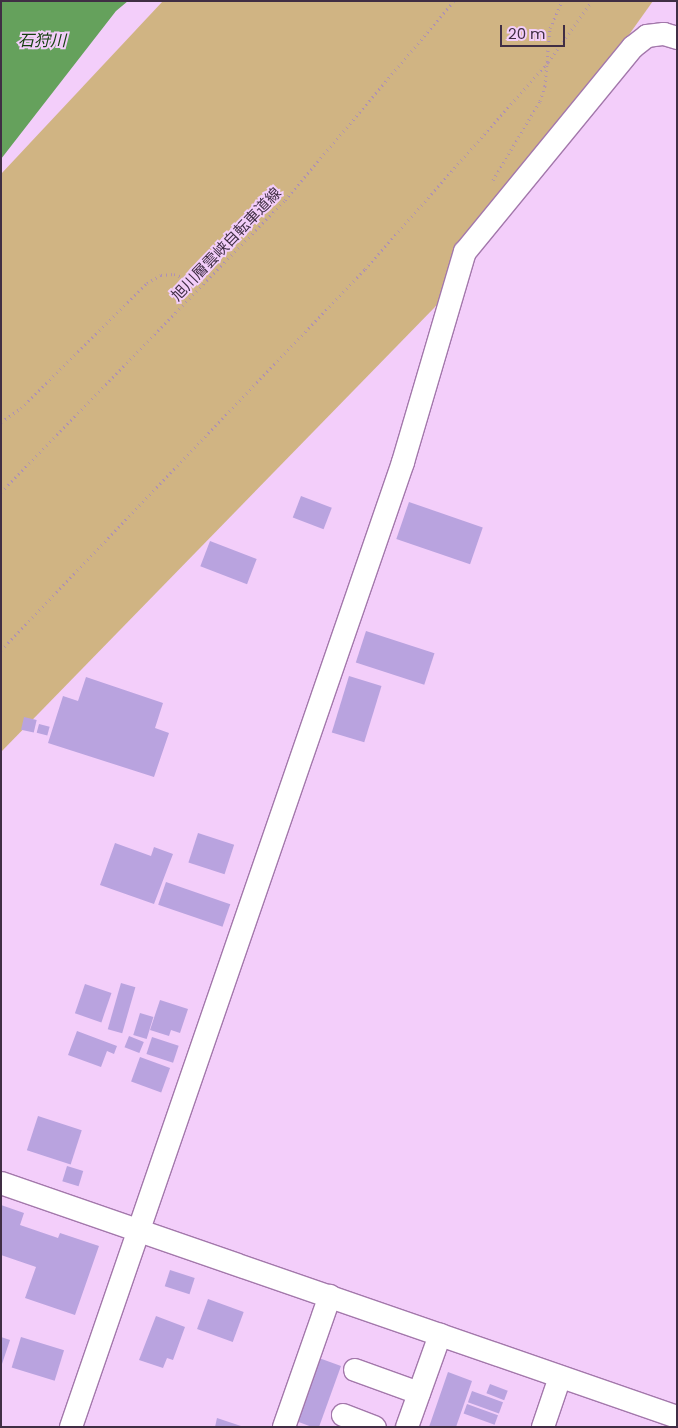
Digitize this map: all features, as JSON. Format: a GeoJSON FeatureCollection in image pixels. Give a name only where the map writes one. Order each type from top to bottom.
{"type":"FeatureCollection","features":[{"type":"Feature","properties":{"kind":"street"},"geometry":{"type":"LineString","coordinates":[[71,1427],[403,462],[465,252],[633,47],[647,36],[664,34],[677,38]]}},
{"type":"Feature","properties":{"kind":"street"},"geometry":{"type":"LineString","coordinates":[[1,1183],[677,1417]]}},
{"type":"Feature","properties":{"kind":"street"},"geometry":{"type":"LineString","coordinates":[[284,1427],[330,1296]]}},
{"type":"Feature","properties":{"kind":"street"},"geometry":{"type":"LineString","coordinates":[[407,1427],[440,1335]]}},
{"type":"Feature","properties":{"kind":"street"},"geometry":{"type":"LineString","coordinates":[[355,1370],[419,1393]]}},
{"type":"Feature","properties":{"kind":"street"},"geometry":{"type":"LineString","coordinates":[[543,1427],[560,1377]]}},
{"type":"Feature","properties":{"kind":"street"},"geometry":{"type":"LineString","coordinates":[[343,1415],[375,1427]]}},
{"type":"Feature","properties":{"kind":"path","name":"旭川層雲峡自転車道線"},"geometry":{"type":"LineString","coordinates":[[1,492],[285,200],[454,1]]}},
{"type":"Feature","properties":{"kind":"path"},"geometry":{"type":"LineString","coordinates":[[489,186],[533,115],[544,86],[548,62],[550,28],[562,1]]}},
{"type":"Feature","properties":{"kind":"path"},"geometry":{"type":"LineString","coordinates":[[1,650],[365,269],[548,62],[592,1]]}},
{"type":"Feature","properties":{"kind":"path"},"geometry":{"type":"LineString","coordinates":[[1,422],[21,408],[147,283],[161,275],[174,274],[202,285]]}},
{"type":"Feature","properties":{"kind":"shaded area"},"geometry":{"type":"Polygon","coordinates":[[[163,1],[653,1],[435,307],[1,752],[1,174],[163,1]]]}},
{"type":"Feature","properties":{"kind":"water","name":"石狩川"},"geometry":{"type":"Polygon","coordinates":[[[1,1],[128,1],[116,11],[1,159],[1,1]]]}},
{"type":"Feature","properties":{"kind":"building"},"geometry":{"type":"Polygon","coordinates":[[[301,496],[332,508],[324,529],[293,517],[301,496]]]}},
{"type":"Feature","properties":{"kind":"building"},"geometry":{"type":"Polygon","coordinates":[[[409,502],[483,527],[470,564],[396,539],[409,502]]]}},
{"type":"Feature","properties":{"kind":"building"},"geometry":{"type":"Polygon","coordinates":[[[210,541],[257,559],[247,584],[200,566],[210,541]]]}},
{"type":"Feature","properties":{"kind":"building"},"geometry":{"type":"Polygon","coordinates":[[[366,631],[434,653],[424,685],[356,662],[366,631]]]}},
{"type":"Feature","properties":{"kind":"building"},"geometry":{"type":"Polygon","coordinates":[[[349,676],[382,686],[364,742],[332,732],[349,676]]]}},
{"type":"Feature","properties":{"kind":"building"},"geometry":{"type":"Polygon","coordinates":[[[86,677],[163,703],[155,728],[169,733],[154,777],[48,743],[63,696],[78,701],[86,677]]]}},
{"type":"Feature","properties":{"kind":"building"},"geometry":{"type":"Polygon","coordinates":[[[24,717],[37,720],[34,733],[21,730],[24,717]]]}},
{"type":"Feature","properties":{"kind":"building"},"geometry":{"type":"Polygon","coordinates":[[[39,724],[50,727],[47,736],[37,733],[39,724]]]}},
{"type":"Feature","properties":{"kind":"building"},"geometry":{"type":"Polygon","coordinates":[[[198,833],[234,845],[225,874],[188,862],[198,833]]]}},
{"type":"Feature","properties":{"kind":"building"},"geometry":{"type":"Polygon","coordinates":[[[115,843],[151,856],[154,847],[173,854],[154,904],[100,885],[115,843]]]}},
{"type":"Feature","properties":{"kind":"building"},"geometry":{"type":"Polygon","coordinates":[[[166,882],[230,904],[222,927],[158,905],[166,882]]]}},
{"type":"Feature","properties":{"kind":"building"},"geometry":{"type":"Polygon","coordinates":[[[121,983],[135,987],[122,1033],[108,1029],[121,983]]]}},
{"type":"Feature","properties":{"kind":"building"},"geometry":{"type":"Polygon","coordinates":[[[85,984],[111,993],[101,1022],[75,1013],[85,984]]]}},
{"type":"Feature","properties":{"kind":"building"},"geometry":{"type":"Polygon","coordinates":[[[160,1000],[188,1009],[180,1033],[171,1030],[169,1036],[150,1030],[160,1000]]]}},
{"type":"Feature","properties":{"kind":"building"},"geometry":{"type":"Polygon","coordinates":[[[140,1013],[153,1017],[147,1039],[133,1035],[140,1013]]]}},
{"type":"Feature","properties":{"kind":"building"},"geometry":{"type":"Polygon","coordinates":[[[77,1031],[117,1046],[114,1054],[107,1051],[101,1067],[68,1055],[77,1031]]]}},
{"type":"Feature","properties":{"kind":"building"},"geometry":{"type":"Polygon","coordinates":[[[129,1036],[144,1042],[139,1053],[125,1047],[129,1036]]]}},
{"type":"Feature","properties":{"kind":"building"},"geometry":{"type":"Polygon","coordinates":[[[152,1037],[179,1046],[173,1063],[146,1054],[152,1037]]]}},
{"type":"Feature","properties":{"kind":"building"},"geometry":{"type":"Polygon","coordinates":[[[140,1057],[170,1068],[161,1092],[131,1081],[140,1057]]]}},
{"type":"Feature","properties":{"kind":"building"},"geometry":{"type":"Polygon","coordinates":[[[38,1116],[82,1130],[71,1164],[27,1150],[38,1116]]]}},
{"type":"Feature","properties":{"kind":"building"},"geometry":{"type":"Polygon","coordinates":[[[67,1166],[83,1171],[79,1186],[62,1181],[67,1166]]]}},
{"type":"Feature","properties":{"kind":"building"},"geometry":{"type":"Polygon","coordinates":[[[1,1205],[24,1213],[20,1225],[58,1238],[60,1233],[99,1246],[75,1315],[25,1298],[36,1267],[1,1255],[1,1205]]]}},
{"type":"Feature","properties":{"kind":"building"},"geometry":{"type":"Polygon","coordinates":[[[170,1270],[195,1278],[189,1294],[165,1286],[170,1270]]]}},
{"type":"Feature","properties":{"kind":"building"},"geometry":{"type":"Polygon","coordinates":[[[208,1299],[244,1312],[233,1342],[197,1329],[208,1299]]]}},
{"type":"Feature","properties":{"kind":"building"},"geometry":{"type":"Polygon","coordinates":[[[156,1316],[185,1327],[173,1360],[167,1358],[163,1368],[139,1360],[156,1316]]]}},
{"type":"Feature","properties":{"kind":"building"},"geometry":{"type":"Polygon","coordinates":[[[1,1337],[10,1340],[2,1364],[1,1364],[1,1337]]]}},
{"type":"Feature","properties":{"kind":"building"},"geometry":{"type":"Polygon","coordinates":[[[21,1337],[64,1350],[55,1381],[12,1368],[21,1337]]]}},
{"type":"Feature","properties":{"kind":"building"},"geometry":{"type":"Polygon","coordinates":[[[319,1358],[341,1366],[319,1427],[312,1427],[296,1421],[319,1358]]]}},
{"type":"Feature","properties":{"kind":"building"},"geometry":{"type":"Polygon","coordinates":[[[448,1372],[472,1381],[456,1427],[429,1427],[448,1372]]]}},
{"type":"Feature","properties":{"kind":"building"},"geometry":{"type":"Polygon","coordinates":[[[490,1384],[508,1391],[504,1400],[486,1393],[490,1384]]]}},
{"type":"Feature","properties":{"kind":"building"},"geometry":{"type":"Polygon","coordinates":[[[472,1391],[503,1402],[499,1414],[468,1402],[472,1391]]]}},
{"type":"Feature","properties":{"kind":"building"},"geometry":{"type":"Polygon","coordinates":[[[467,1404],[498,1415],[495,1425],[464,1413],[467,1404]]]}},
{"type":"Feature","properties":{"kind":"building"},"geometry":{"type":"Polygon","coordinates":[[[217,1418],[241,1426],[241,1427],[215,1427],[217,1418]]]}}]}
